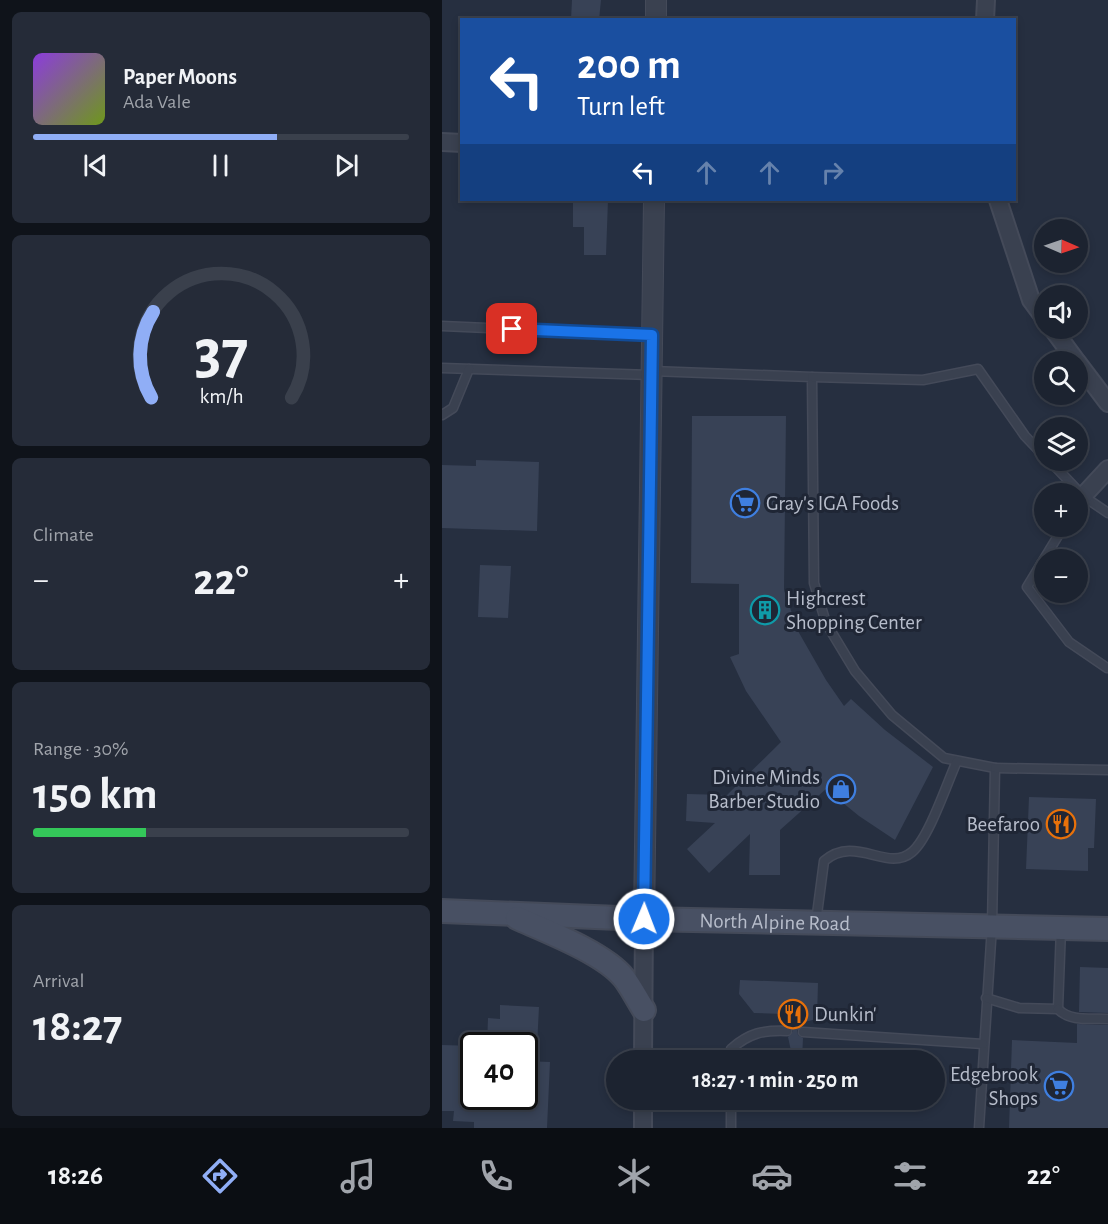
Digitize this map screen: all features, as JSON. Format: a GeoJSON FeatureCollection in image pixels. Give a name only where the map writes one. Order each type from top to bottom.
{"type":"FeatureCollection","features":[{"type":"Feature","properties":{"kind":"main road","name":"North Alpine Road"},"geometry":{"type":"LineString","coordinates":[[442,911],[644,919],[1108,929]]}},
{"type":"Feature","properties":{"kind":"main road"},"geometry":{"type":"LineString","coordinates":[[508,914],[582,947],[622,976],[644,1010]]}},
{"type":"Feature","properties":{"kind":"street"},"geometry":{"type":"LineString","coordinates":[[656,0],[656,18]]}},
{"type":"Feature","properties":{"kind":"street"},"geometry":{"type":"LineString","coordinates":[[985,18],[986,0]]}},
{"type":"Feature","properties":{"kind":"street"},"geometry":{"type":"LineString","coordinates":[[442,142],[460,143]]}},
{"type":"Feature","properties":{"kind":"street"},"geometry":{"type":"LineString","coordinates":[[643,1050],[654,201]]}},
{"type":"Feature","properties":{"kind":"street"},"geometry":{"type":"LineString","coordinates":[[998,201],[1034,304]]}},
{"type":"Feature","properties":{"kind":"street"},"geometry":{"type":"LineString","coordinates":[[1088,377],[1108,403]]}},
{"type":"Feature","properties":{"kind":"street"},"geometry":{"type":"LineString","coordinates":[[1088,491],[1108,469]]}},
{"type":"Feature","properties":{"kind":"street"},"geometry":{"type":"LineString","coordinates":[[643,1110],[643,1128]]}},
{"type":"Feature","properties":{"kind":"lane"},"geometry":{"type":"LineString","coordinates":[[442,326],[652,335]]}},
{"type":"Feature","properties":{"kind":"lane"},"geometry":{"type":"LineString","coordinates":[[442,368],[923,380],[978,369],[1034,445]]}},
{"type":"Feature","properties":{"kind":"lane"},"geometry":{"type":"LineString","coordinates":[[442,415],[453,408],[469,369]]}},
{"type":"Feature","properties":{"kind":"lane"},"geometry":{"type":"LineString","coordinates":[[812,377],[814,582],[826,623],[855,671],[892,715],[944,758],[995,768],[1108,770]]}},
{"type":"Feature","properties":{"kind":"lane"},"geometry":{"type":"LineString","coordinates":[[1058,471],[1067,483]]}},
{"type":"Feature","properties":{"kind":"lane"},"geometry":{"type":"LineString","coordinates":[[1088,504],[1108,513]]}},
{"type":"Feature","properties":{"kind":"lane"},"geometry":{"type":"LineString","coordinates":[[1057,537],[1027,587],[1069,642],[1107,669]]}},
{"type":"Feature","properties":{"kind":"lane"},"geometry":{"type":"LineString","coordinates":[[816,923],[824,861],[835,852],[846,849],[892,858],[910,854],[921,842],[957,761]]}},
{"type":"Feature","properties":{"kind":"lane"},"geometry":{"type":"LineString","coordinates":[[979,1128],[992,926],[995,768]]}},
{"type":"Feature","properties":{"kind":"lane"},"geometry":{"type":"LineString","coordinates":[[1061,928],[1058,1009],[1064,1016],[1108,1019]]}},
{"type":"Feature","properties":{"kind":"lane"},"geometry":{"type":"LineString","coordinates":[[986,998],[1019,1008],[1058,1009]]}},
{"type":"Feature","properties":{"kind":"lane"},"geometry":{"type":"LineString","coordinates":[[731,1050],[745,1037],[765,1030],[787,1031]]}},
{"type":"Feature","properties":{"kind":"lane"},"geometry":{"type":"LineString","coordinates":[[804,1032],[983,1044]]}},
{"type":"Feature","properties":{"kind":"lane"},"geometry":{"type":"LineString","coordinates":[[731,1110],[731,1128]]}},
{"type":"Feature","properties":{"kind":"building"},"geometry":{"type":"Polygon","coordinates":[[[572,0],[601,0],[599,18],[571,18],[572,0]]]}},
{"type":"Feature","properties":{"kind":"building"},"geometry":{"type":"Polygon","coordinates":[[[573,201],[608,201],[606,255],[584,255],[584,227],[573,227],[573,201]]]}},
{"type":"Feature","properties":{"kind":"building","name":"Highcrest Shopping Center"},"geometry":{"type":"Polygon","coordinates":[[[692,416],[786,416],[784,590],[798,631],[844,706],[851,699],[885,730],[933,767],[895,840],[859,816],[826,789],[780,830],[780,875],[749,875],[750,834],[709,873],[687,849],[715,823],[686,821],[687,794],[727,795],[781,742],[746,691],[730,657],[739,654],[739,584],[691,583],[692,416]]]}},
{"type":"Feature","properties":{"kind":"building"},"geometry":{"type":"Polygon","coordinates":[[[476,460],[539,462],[537,531],[442,528],[442,465],[476,466],[476,460]]]}},
{"type":"Feature","properties":{"kind":"building"},"geometry":{"type":"Polygon","coordinates":[[[480,565],[511,566],[508,618],[478,617],[480,565]]]}},
{"type":"Feature","properties":{"kind":"building","name":"Beefaroo"},"geometry":{"type":"Polygon","coordinates":[[[1029,797],[1096,799],[1094,848],[1088,848],[1088,871],[1026,869],[1029,797]]]}},
{"type":"Feature","properties":{"kind":"building"},"geometry":{"type":"Polygon","coordinates":[[[1080,967],[1108,968],[1108,1013],[1079,1012],[1080,967]]]}},
{"type":"Feature","properties":{"kind":"building","name":"Dunkin'"},"geometry":{"type":"Polygon","coordinates":[[[740,980],[818,983],[817,1019],[804,1022],[797,1031],[798,1035],[803,1038],[802,1050],[791,1050],[788,1037],[793,1031],[786,1025],[784,1014],[754,1013],[739,994],[740,980]]]}},
{"type":"Feature","properties":{"kind":"building"},"geometry":{"type":"Polygon","coordinates":[[[500,1005],[539,1007],[538,1032],[488,1032],[488,1018],[500,1019],[500,1005]]]}},
{"type":"Feature","properties":{"kind":"building","name":"Edgebrook Shops"},"geometry":{"type":"Polygon","coordinates":[[[1077,1024],[1108,1025],[1108,1128],[1009,1128],[1012,1040],[1077,1043],[1077,1024]]]}},
{"type":"Feature","properties":{"kind":"building"},"geometry":{"type":"Polygon","coordinates":[[[442,1045],[460,1046],[460,1110],[538,1110],[538,1062],[550,1062],[547,1128],[474,1128],[474,1122],[453,1121],[454,1111],[442,1111],[442,1045]]]}},
{"type":"Feature","properties":{"kind":"place","name":"Gray's IGA Foods"},"geometry":{"type":"Point","coordinates":[745,503]}},
{"type":"Feature","properties":{"kind":"place","name":"Highcrest Shopping Center"},"geometry":{"type":"Point","coordinates":[765,610]}},
{"type":"Feature","properties":{"kind":"place","name":"Divine Minds Barber Studio"},"geometry":{"type":"Point","coordinates":[841,789]}},
{"type":"Feature","properties":{"kind":"place","name":"Beefaroo"},"geometry":{"type":"Point","coordinates":[1061,824]}},
{"type":"Feature","properties":{"kind":"place","name":"Dunkin'"},"geometry":{"type":"Point","coordinates":[793,1014]}},
{"type":"Feature","properties":{"kind":"place","name":"Edgebrook Shops"},"geometry":{"type":"Point","coordinates":[1059,1086]}},
{"type":"Feature","properties":{"kind":"route"},"geometry":{"type":"LineString","coordinates":[[512,329],[652,335],[644,919]]}}]}
